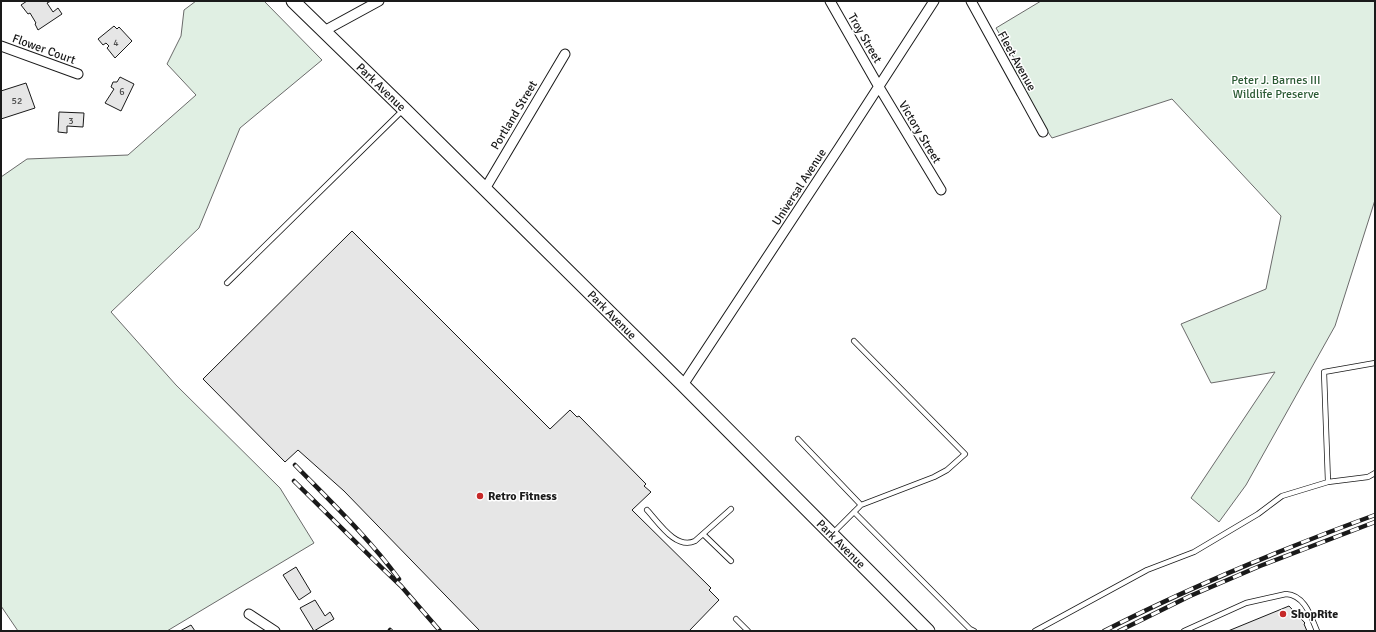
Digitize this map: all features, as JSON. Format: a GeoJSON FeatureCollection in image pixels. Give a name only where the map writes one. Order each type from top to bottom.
{"type":"FeatureCollection","features":[{"type":"Feature","properties":{"kind":"street","name":"Park Avenue"},"geometry":{"type":"LineString","coordinates":[[293,1],[683,385],[928,631]]}},
{"type":"Feature","properties":{"kind":"street"},"geometry":{"type":"LineString","coordinates":[[324,31],[379,1]]}},
{"type":"Feature","properties":{"kind":"street","name":"Troy Street"},"geometry":{"type":"LineString","coordinates":[[830,1],[879,87]]}},
{"type":"Feature","properties":{"kind":"street","name":"Universal Avenue"},"geometry":{"type":"LineString","coordinates":[[683,385],[934,1]]}},
{"type":"Feature","properties":{"kind":"street","name":"Fleet Avenue"},"geometry":{"type":"LineString","coordinates":[[971,1],[1043,132]]}},
{"type":"Feature","properties":{"kind":"street","name":"Flower Court"},"geometry":{"type":"LineString","coordinates":[[1,46],[78,74]]}},
{"type":"Feature","properties":{"kind":"street","name":"Portland Street"},"geometry":{"type":"LineString","coordinates":[[485,189],[565,54]]}},
{"type":"Feature","properties":{"kind":"street","name":"Victory Street"},"geometry":{"type":"LineString","coordinates":[[879,87],[941,190]]}},
{"type":"Feature","properties":{"kind":"street"},"geometry":{"type":"LineString","coordinates":[[249,614],[275,631]]}},
{"type":"Feature","properties":{"kind":"lane"},"geometry":{"type":"LineString","coordinates":[[227,283],[404,109]]}},
{"type":"Feature","properties":{"kind":"lane"},"geometry":{"type":"LineString","coordinates":[[831,534],[861,505],[934,477],[947,470],[965,454],[854,341]]}},
{"type":"Feature","properties":{"kind":"lane"},"geometry":{"type":"LineString","coordinates":[[1328,482],[1324,372],[1375,364]]}},
{"type":"Feature","properties":{"kind":"lane"},"geometry":{"type":"LineString","coordinates":[[798,439],[861,505]]}},
{"type":"Feature","properties":{"kind":"lane"},"geometry":{"type":"LineString","coordinates":[[1035,631],[1147,570],[1194,552],[1258,514],[1282,496],[1328,482],[1368,477],[1375,473]]}},
{"type":"Feature","properties":{"kind":"lane"},"geometry":{"type":"LineString","coordinates":[[647,510],[674,538],[680,542],[690,543],[695,541],[731,509]]}},
{"type":"Feature","properties":{"kind":"lane"},"geometry":{"type":"LineString","coordinates":[[854,512],[965,624],[974,631]]}},
{"type":"Feature","properties":{"kind":"lane"},"geometry":{"type":"LineString","coordinates":[[703,534],[731,561]]}},
{"type":"Feature","properties":{"kind":"lane"},"geometry":{"type":"LineString","coordinates":[[1184,631],[1246,603],[1286,594],[1290,594],[1306,605],[1317,631]]}},
{"type":"Feature","properties":{"kind":"lane"},"geometry":{"type":"LineString","coordinates":[[736,619],[748,631]]}},
{"type":"Feature","properties":{"kind":"green space"},"geometry":{"type":"Polygon","coordinates":[[[196,1],[264,1],[322,60],[240,128],[199,228],[111,312],[176,385],[280,488],[314,543],[167,631],[18,631],[1,606],[1,177],[27,159],[128,155],[196,95],[167,64],[181,36],[184,10],[196,1]]]}},
{"type":"Feature","properties":{"kind":"green space","name":"Peter J. Barnes III Wildlife Preserve"},"geometry":{"type":"Polygon","coordinates":[[[1041,1],[1375,1],[1375,200],[1335,326],[1246,485],[1219,522],[1191,498],[1275,372],[1211,383],[1181,324],[1266,289],[1281,216],[1172,99],[1052,138],[1005,69],[1017,63],[996,28],[1041,1]]]}},
{"type":"Feature","properties":{"kind":"building"},"geometry":{"type":"Polygon","coordinates":[[[27,1],[51,1],[47,3],[53,12],[58,8],[62,14],[38,30],[30,13],[28,14],[21,5],[27,1]]]}},
{"type":"Feature","properties":{"kind":"building"},"geometry":{"type":"Polygon","coordinates":[[[114,26],[117,29],[119,27],[132,41],[115,58],[107,48],[109,46],[106,43],[103,45],[98,39],[114,26]]]}},
{"type":"Feature","properties":{"kind":"building"},"geometry":{"type":"Polygon","coordinates":[[[120,77],[134,84],[121,111],[105,103],[114,89],[111,87],[113,82],[117,82],[120,77]]]}},
{"type":"Feature","properties":{"kind":"building"},"geometry":{"type":"Polygon","coordinates":[[[26,83],[35,108],[1,119],[1,91],[26,83]]]}},
{"type":"Feature","properties":{"kind":"building"},"geometry":{"type":"Polygon","coordinates":[[[59,112],[84,113],[83,127],[67,126],[67,133],[58,132],[59,112]]]}},
{"type":"Feature","properties":{"kind":"building"},"geometry":{"type":"Polygon","coordinates":[[[352,231],[550,429],[570,410],[577,417],[579,416],[646,484],[644,486],[651,492],[632,510],[711,588],[709,590],[719,600],[689,631],[480,631],[344,491],[298,450],[285,462],[203,379],[352,231]]]}},
{"type":"Feature","properties":{"kind":"building"},"geometry":{"type":"Polygon","coordinates":[[[296,567],[311,592],[299,600],[283,575],[296,567]]]}},
{"type":"Feature","properties":{"kind":"building"},"geometry":{"type":"Polygon","coordinates":[[[315,600],[325,616],[330,612],[334,619],[314,631],[300,608],[315,600]]]}},
{"type":"Feature","properties":{"kind":"building","name":"ShopRite"},"geometry":{"type":"Polygon","coordinates":[[[1289,606],[1305,623],[1304,624],[1307,631],[1228,631],[1289,606]]]}},
{"type":"Feature","properties":{"kind":"building"},"geometry":{"type":"Polygon","coordinates":[[[191,625],[195,631],[180,631],[191,625]]]}},
{"type":"Feature","properties":{"kind":"railway"},"geometry":{"type":"LineString","coordinates":[[295,465],[362,534],[399,579]]}},
{"type":"Feature","properties":{"kind":"railway"},"geometry":{"type":"LineString","coordinates":[[294,481],[401,586],[440,631]]}},
{"type":"Feature","properties":{"kind":"railway"},"geometry":{"type":"LineString","coordinates":[[1104,631],[1204,583],[1306,541],[1375,515]]}},
{"type":"Feature","properties":{"kind":"railway"},"geometry":{"type":"LineString","coordinates":[[1119,631],[1190,596],[1260,566],[1375,522]]}},
{"type":"Feature","properties":{"kind":"place","name":"Retro Fitness"},"geometry":{"type":"Point","coordinates":[480,496]}},
{"type":"Feature","properties":{"kind":"place","name":"ShopRite"},"geometry":{"type":"Point","coordinates":[1283,614]}}]}
